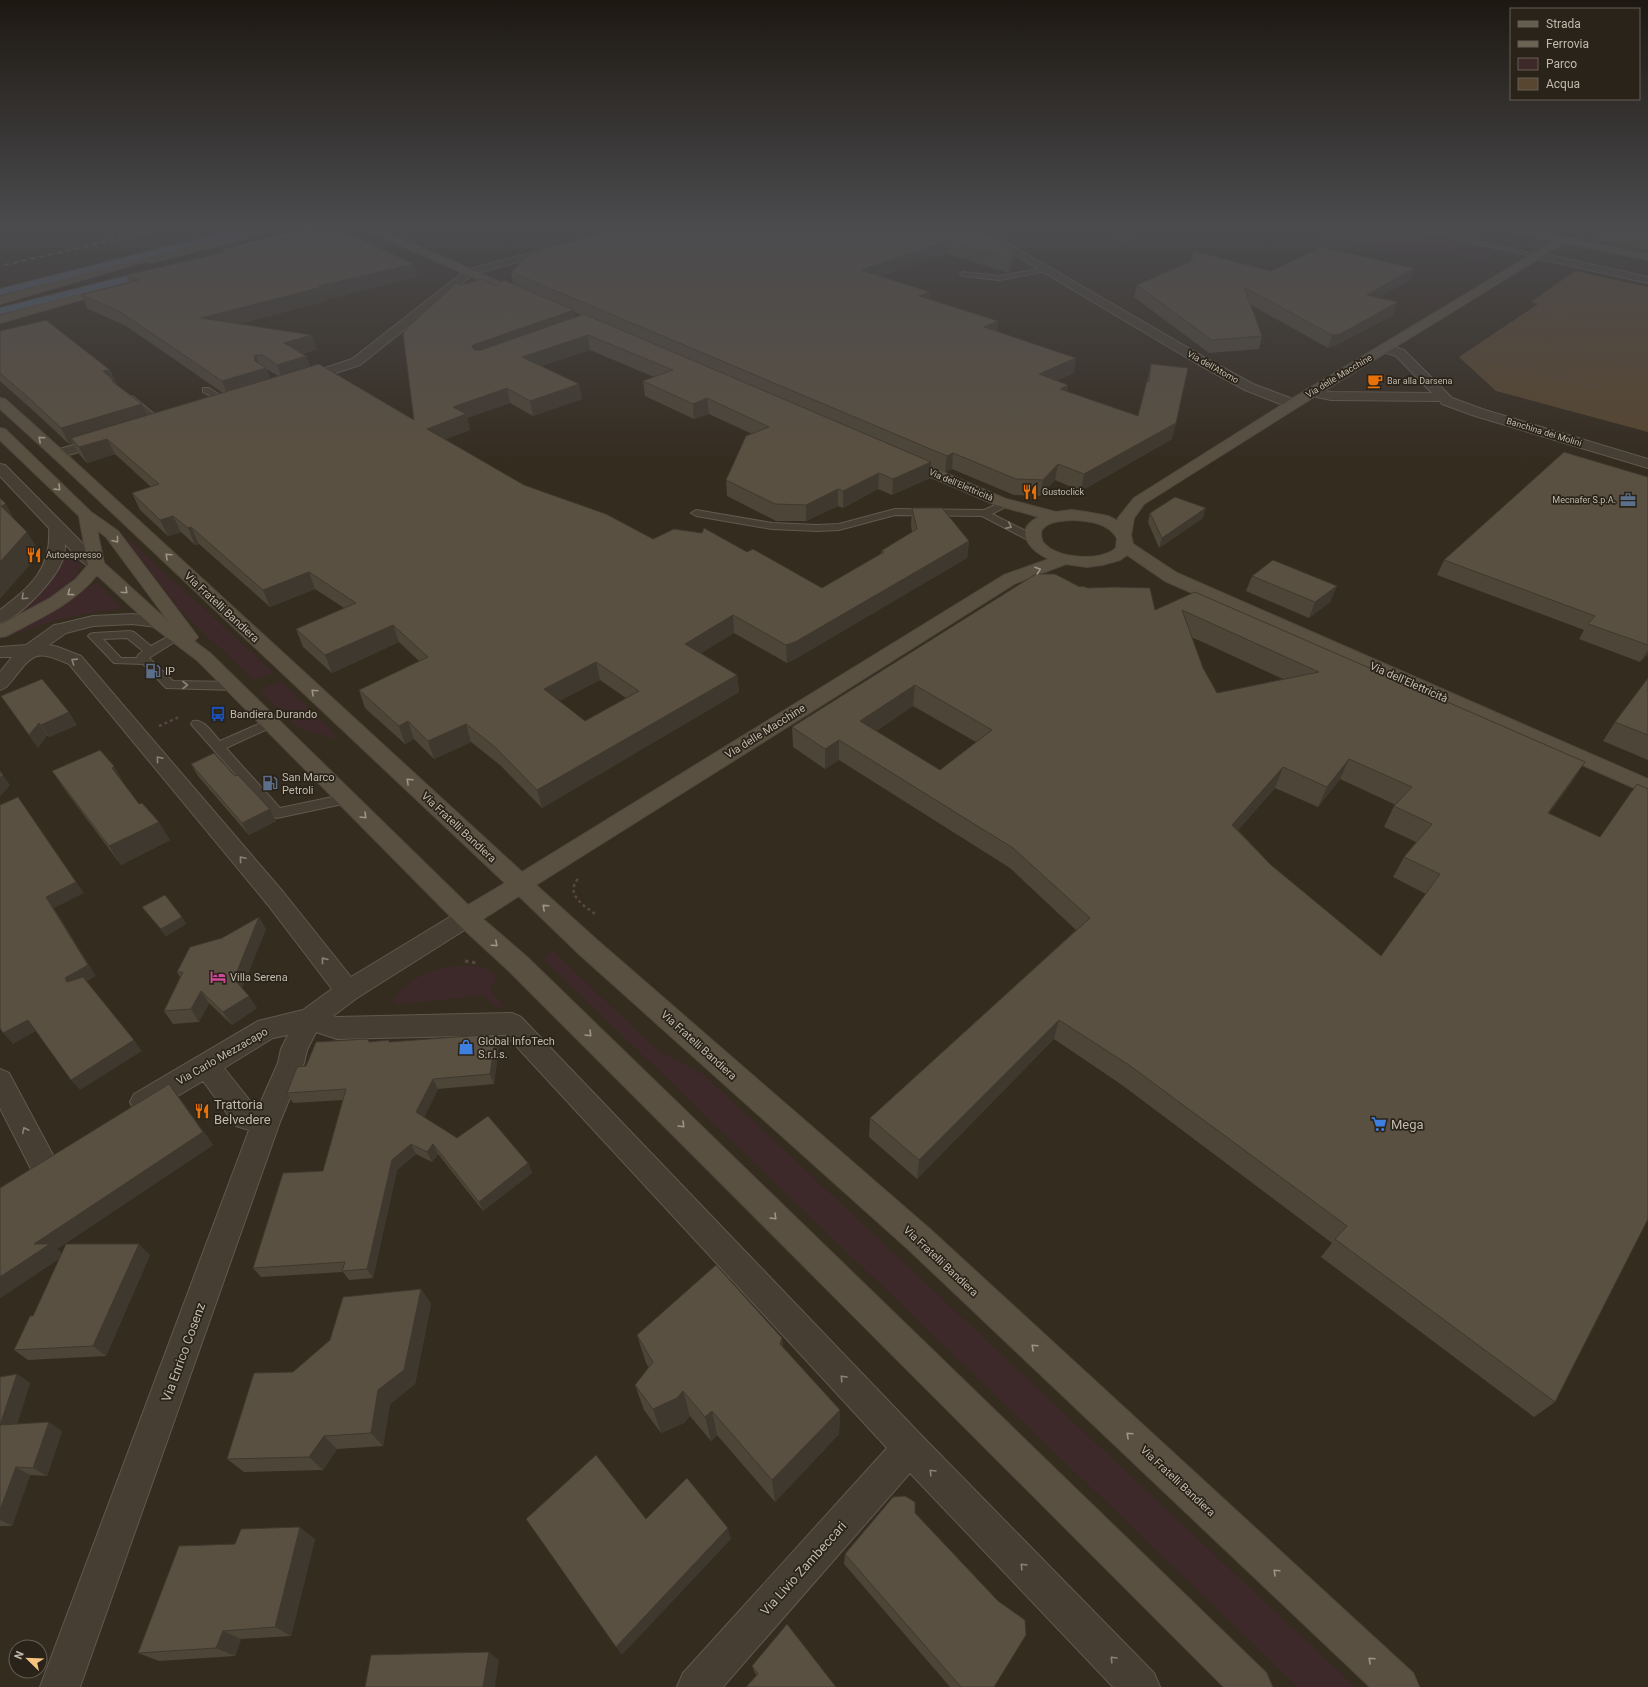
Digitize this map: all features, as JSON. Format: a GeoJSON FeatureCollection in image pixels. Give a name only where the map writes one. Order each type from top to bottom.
{"type":"FeatureCollection","features":[{"type":"Feature","properties":{"kind":"highway"},"geometry":{"type":"LineString","coordinates":[[0,311],[25,305]]}},
{"type":"Feature","properties":{"kind":"street"},"geometry":{"type":"LineString","coordinates":[[0,316],[42,305]]}},
{"type":"Feature","properties":{"kind":"street"},"geometry":{"type":"LineString","coordinates":[[0,320],[53,305]]}},
{"type":"Feature","properties":{"kind":"street"},"geometry":{"type":"LineString","coordinates":[[291,383],[356,362],[429,305]]}},
{"type":"Feature","properties":{"kind":"street","name":"Via dell'Atomo"},"geometry":{"type":"LineString","coordinates":[[1105,305],[1249,387],[1293,404]]}},
{"type":"Feature","properties":{"kind":"street","name":"Via delle Macchine"},"geometry":{"type":"LineString","coordinates":[[1084,516],[1137,503],[1312,392],[1454,305]]}},
{"type":"Feature","properties":{"kind":"street","name":"Banchina dei Molini"},"geometry":{"type":"LineString","coordinates":[[1385,348],[1400,353],[1441,397],[1447,401],[1474,411],[1648,464]]}},
{"type":"Feature","properties":{"kind":"street","name":"Banchina dei Molini"},"geometry":{"type":"LineString","coordinates":[[1312,392],[1331,396],[1441,397]]}},
{"type":"Feature","properties":{"kind":"street"},"geometry":{"type":"LineString","coordinates":[[212,407],[241,398]]}},
{"type":"Feature","properties":{"kind":"street","name":"Via Fratelli Bandiera"},"geometry":{"type":"LineString","coordinates":[[0,402],[58,454],[588,947],[920,1240],[1399,1687]]}},
{"type":"Feature","properties":{"kind":"street"},"geometry":{"type":"LineString","coordinates":[[146,427],[175,418]]}},
{"type":"Feature","properties":{"kind":"street"},"geometry":{"type":"LineString","coordinates":[[0,432],[86,515],[112,534],[204,657]]}},
{"type":"Feature","properties":{"kind":"street"},"geometry":{"type":"LineString","coordinates":[[58,454],[116,436]]}},
{"type":"Feature","properties":{"kind":"street","name":"Via dell'Elettricità"},"geometry":{"type":"LineString","coordinates":[[892,456],[1006,504],[1055,517]]}},
{"type":"Feature","properties":{"kind":"street"},"geometry":{"type":"LineString","coordinates":[[2,472],[96,565],[158,622],[204,657],[466,918],[518,964],[1252,1687]]}},
{"type":"Feature","properties":{"kind":"street","name":"Via delle Macchine"},"geometry":{"type":"LineString","coordinates":[[1124,540],[1126,518],[1137,503]]}},
{"type":"Feature","properties":{"kind":"street"},"geometry":{"type":"LineString","coordinates":[[0,632],[55,604],[82,583],[96,565],[86,515]]}},
{"type":"Feature","properties":{"kind":"street"},"geometry":{"type":"LineString","coordinates":[[1055,517],[1072,515],[1084,516]]}},
{"type":"Feature","properties":{"kind":"street","name":"Via dell'Elettricità"},"geometry":{"type":"LineString","coordinates":[[1084,516],[1106,522],[1117,528],[1124,540],[1171,578]]}},
{"type":"Feature","properties":{"kind":"street","name":"Via delle Macchine"},"geometry":{"type":"LineString","coordinates":[[1010,579],[1036,542],[1032,534],[1035,528],[1041,522],[1055,517]]}},
{"type":"Feature","properties":{"kind":"street"},"geometry":{"type":"LineString","coordinates":[[0,618],[26,596],[46,574],[55,558],[58,542],[57,527]]}},
{"type":"Feature","properties":{"kind":"street"},"geometry":{"type":"LineString","coordinates":[[1036,542],[1053,555],[1080,562],[1099,561],[1118,555],[1124,540]]}},
{"type":"Feature","properties":{"kind":"street","name":"Via delle Macchine"},"geometry":{"type":"LineString","coordinates":[[466,918],[1010,579],[1066,559]]}},
{"type":"Feature","properties":{"kind":"street","name":"Via dell'Elettricità"},"geometry":{"type":"LineString","coordinates":[[1099,561],[1171,578],[1648,787]]}},
{"type":"Feature","properties":{"kind":"street"},"geometry":{"type":"LineString","coordinates":[[0,684],[21,657],[60,629],[93,621],[132,619],[158,622]]}},
{"type":"Feature","properties":{"kind":"street"},"geometry":{"type":"LineString","coordinates":[[0,652],[30,650],[52,651],[75,660],[276,899],[348,991]]}},
{"type":"Feature","properties":{"kind":"street","name":"Via Carlo Mezzacapo"},"geometry":{"type":"LineString","coordinates":[[124,1114],[267,1029],[310,1019],[348,991],[466,918]]}},
{"type":"Feature","properties":{"kind":"street"},"geometry":{"type":"LineString","coordinates":[[310,1019],[337,1028],[512,1024],[910,1448],[1140,1687]]}},
{"type":"Feature","properties":{"kind":"street","name":"Via Enrico Cosenz"},"geometry":{"type":"LineString","coordinates":[[60,1687],[266,1122],[291,1063],[294,1049],[310,1019]]}},
{"type":"Feature","properties":{"kind":"street"},"geometry":{"type":"LineString","coordinates":[[206,1064],[246,1117],[266,1122]]}},
{"type":"Feature","properties":{"kind":"street"},"geometry":{"type":"LineString","coordinates":[[0,1081],[43,1164]]}},
{"type":"Feature","properties":{"kind":"street","name":"Via Livio Zambeccari"},"geometry":{"type":"LineString","coordinates":[[696,1687],[910,1448]]}},
{"type":"Feature","properties":{"kind":"lane"},"geometry":{"type":"LineString","coordinates":[[206,390],[227,402]]}},
{"type":"Feature","properties":{"kind":"lane"},"geometry":{"type":"LineString","coordinates":[[124,394],[160,423]]}},
{"type":"Feature","properties":{"kind":"lane"},"geometry":{"type":"LineString","coordinates":[[696,513],[766,526],[810,528],[839,527],[896,512],[984,513],[991,512],[1006,504]]}},
{"type":"Feature","properties":{"kind":"lane"},"geometry":{"type":"LineString","coordinates":[[984,513],[1036,542]]}},
{"type":"Feature","properties":{"kind":"lane"},"geometry":{"type":"LineString","coordinates":[[177,636],[149,656],[170,685],[233,686]]}},
{"type":"Feature","properties":{"kind":"lane"},"geometry":{"type":"LineString","coordinates":[[218,747],[270,723]]}},
{"type":"Feature","properties":{"kind":"lane"},"geometry":{"type":"LineString","coordinates":[[197,724],[277,812],[347,799]]}},
{"type":"Feature","properties":{"kind":"path"},"geometry":{"type":"LineString","coordinates":[[1468,365],[1472,365],[1463,357],[1540,305]]}},
{"type":"Feature","properties":{"kind":"path"},"geometry":{"type":"LineString","coordinates":[[1532,310],[1648,338]]}},
{"type":"Feature","properties":{"kind":"path"},"geometry":{"type":"LineString","coordinates":[[1501,331],[1648,368]]}},
{"type":"Feature","properties":{"kind":"path"},"geometry":{"type":"LineString","coordinates":[[1469,353],[1594,386]]}},
{"type":"Feature","properties":{"kind":"path"},"geometry":{"type":"LineString","coordinates":[[1587,394],[1600,380]]}},
{"type":"Feature","properties":{"kind":"green space"},"geometry":{"type":"Polygon","coordinates":[[[1422,305],[1430,305],[1412,315],[1408,313],[1422,305]]]}},
{"type":"Feature","properties":{"kind":"green space"},"geometry":{"type":"Polygon","coordinates":[[[118,530],[273,672],[254,680],[183,613],[118,530]]]}},
{"type":"Feature","properties":{"kind":"green space"},"geometry":{"type":"Polygon","coordinates":[[[70,553],[82,566],[67,586],[46,602],[0,626],[0,623],[47,583],[55,574],[66,554],[70,553]]]}},
{"type":"Feature","properties":{"kind":"green space"},"geometry":{"type":"Polygon","coordinates":[[[97,582],[122,609],[75,616],[30,628],[0,639],[0,637],[55,610],[97,582]]]}},
{"type":"Feature","properties":{"kind":"green space"},"geometry":{"type":"Polygon","coordinates":[[[281,681],[341,740],[298,728],[260,690],[281,681]]]}},
{"type":"Feature","properties":{"kind":"green space"},"geometry":{"type":"Polygon","coordinates":[[[553,951],[656,1049],[703,1074],[1355,1687],[1298,1687],[543,959],[553,951]]]}},
{"type":"Feature","properties":{"kind":"green space"},"geometry":{"type":"Polygon","coordinates":[[[444,967],[483,967],[496,976],[490,991],[505,1008],[494,1007],[484,995],[395,1005],[393,1001],[400,990],[406,985],[428,972],[444,967]]]}},
{"type":"Feature","properties":{"kind":"water"},"geometry":{"type":"Polygon","coordinates":[[[1537,305],[1648,305],[1648,432],[1496,391],[1459,357],[1537,305]]]}},
{"type":"Feature","properties":{"kind":"building"},"geometry":{"type":"Polygon","coordinates":[[[104,305],[253,305],[201,318],[312,335],[284,343],[306,356],[277,365],[263,355],[256,355],[254,356],[255,361],[266,368],[222,381],[119,311],[104,305]]]}},
{"type":"Feature","properties":{"kind":"building"},"geometry":{"type":"Polygon","coordinates":[[[432,305],[562,305],[574,310],[473,345],[472,347],[475,350],[481,350],[584,314],[931,462],[893,479],[879,473],[843,491],[838,489],[806,505],[775,504],[726,480],[746,436],[769,427],[707,398],[693,404],[643,381],[673,370],[588,335],[522,357],[579,384],[530,401],[507,388],[453,407],[466,414],[427,429],[524,485],[606,514],[653,539],[674,529],[702,533],[704,528],[747,552],[753,549],[822,588],[884,552],[881,551],[917,529],[912,508],[942,508],[969,541],[795,642],[786,645],[733,615],[685,644],[737,675],[537,790],[495,747],[466,724],[428,741],[408,721],[399,726],[359,690],[428,657],[393,625],[325,655],[296,629],[356,603],[309,572],[263,590],[191,527],[188,528],[173,516],[160,520],[132,493],[159,484],[107,439],[79,447],[71,438],[319,364],[414,420],[403,334],[407,328],[432,305]],[[596,662],[544,689],[585,721],[639,691],[596,662]]]}},
{"type":"Feature","properties":{"kind":"building"},"geometry":{"type":"Polygon","coordinates":[[[589,305],[947,305],[998,321],[984,327],[1076,358],[1039,374],[1068,385],[1060,389],[1138,416],[1147,381],[1149,382],[1151,364],[1188,368],[1176,423],[1084,474],[1058,464],[1043,480],[1016,479],[953,453],[947,456],[589,305]]]}},
{"type":"Feature","properties":{"kind":"building"},"geometry":{"type":"Polygon","coordinates":[[[1164,305],[1251,305],[1262,336],[1212,340],[1164,305]]]}},
{"type":"Feature","properties":{"kind":"building"},"geometry":{"type":"Polygon","coordinates":[[[1276,305],[1393,305],[1340,334],[1332,335],[1276,305]]]}},
{"type":"Feature","properties":{"kind":"building"},"geometry":{"type":"Polygon","coordinates":[[[46,320],[110,370],[103,371],[112,379],[113,382],[142,404],[61,428],[0,373],[0,331],[46,320]]]}},
{"type":"Feature","properties":{"kind":"building"},"geometry":{"type":"Polygon","coordinates":[[[1564,452],[1648,477],[1648,645],[1588,624],[1595,616],[1444,560],[1564,452]]]}},
{"type":"Feature","properties":{"kind":"building"},"geometry":{"type":"Polygon","coordinates":[[[1175,497],[1206,508],[1162,538],[1150,513],[1175,497]]]}},
{"type":"Feature","properties":{"kind":"building"},"geometry":{"type":"Polygon","coordinates":[[[0,498],[6,504],[1,506],[27,532],[0,562],[0,498]]]}},
{"type":"Feature","properties":{"kind":"building"},"geometry":{"type":"Polygon","coordinates":[[[1273,560],[1337,586],[1315,602],[1252,576],[1273,560]]]}},
{"type":"Feature","properties":{"kind":"building"},"geometry":{"type":"Polygon","coordinates":[[[1036,574],[1055,574],[1080,587],[1150,588],[1155,610],[1195,592],[1585,762],[1548,813],[1600,837],[1637,784],[1648,789],[1648,1219],[1555,1402],[1335,1239],[1347,1226],[1129,1065],[1059,1020],[919,1160],[870,1118],[1090,918],[1013,848],[839,740],[825,749],[792,727],[1036,574]],[[1182,610],[1203,668],[1217,693],[1319,672],[1182,610]],[[915,685],[860,721],[940,770],[992,730],[915,685]],[[1349,759],[1327,787],[1283,767],[1232,825],[1271,865],[1381,956],[1440,874],[1404,857],[1432,824],[1394,806],[1412,787],[1349,759]]]}},
{"type":"Feature","properties":{"kind":"building"},"geometry":{"type":"Polygon","coordinates":[[[1648,678],[1648,735],[1615,722],[1648,678]]]}},
{"type":"Feature","properties":{"kind":"building"},"geometry":{"type":"Polygon","coordinates":[[[42,679],[69,712],[41,725],[39,723],[29,735],[1,696],[42,679]]]}},
{"type":"Feature","properties":{"kind":"building"},"geometry":{"type":"Polygon","coordinates":[[[100,750],[114,766],[112,768],[139,804],[142,803],[159,822],[109,846],[52,771],[100,750]]]}},
{"type":"Feature","properties":{"kind":"building"},"geometry":{"type":"Polygon","coordinates":[[[214,753],[235,776],[238,775],[270,809],[242,823],[191,764],[214,753]]]}},
{"type":"Feature","properties":{"kind":"building"},"geometry":{"type":"Polygon","coordinates":[[[0,771],[3,775],[0,778],[0,771]]]}},
{"type":"Feature","properties":{"kind":"building"},"geometry":{"type":"Polygon","coordinates":[[[18,797],[76,882],[46,897],[88,965],[65,978],[67,982],[83,977],[134,1040],[71,1080],[28,1020],[3,1033],[0,1028],[0,805],[18,797]]]}},
{"type":"Feature","properties":{"kind":"building"},"geometry":{"type":"Polygon","coordinates":[[[165,895],[182,917],[161,929],[142,907],[165,895]]]}},
{"type":"Feature","properties":{"kind":"building"},"geometry":{"type":"Polygon","coordinates":[[[259,917],[234,979],[249,996],[223,1012],[201,991],[191,1009],[164,1011],[183,972],[177,972],[190,947],[222,938],[259,917]]]}},
{"type":"Feature","properties":{"kind":"building"},"geometry":{"type":"Polygon","coordinates":[[[496,1034],[490,1074],[433,1079],[416,1112],[457,1138],[488,1116],[528,1163],[479,1202],[433,1144],[427,1152],[411,1144],[392,1160],[367,1269],[342,1271],[345,1262],[253,1268],[283,1173],[323,1171],[346,1089],[287,1093],[297,1067],[306,1066],[316,1042],[368,1039],[369,1042],[389,1040],[389,1042],[496,1034]]]}},
{"type":"Feature","properties":{"kind":"building"},"geometry":{"type":"Polygon","coordinates":[[[169,1084],[203,1132],[34,1244],[50,1244],[0,1277],[0,1188],[169,1084]]]}},
{"type":"Feature","properties":{"kind":"building"},"geometry":{"type":"Polygon","coordinates":[[[66,1244],[139,1244],[93,1346],[14,1350],[30,1316],[33,1316],[66,1244]]]}},
{"type":"Feature","properties":{"kind":"building"},"geometry":{"type":"Polygon","coordinates":[[[716,1265],[782,1338],[780,1344],[840,1410],[772,1480],[712,1411],[705,1417],[683,1391],[677,1398],[653,1409],[635,1385],[653,1362],[637,1335],[716,1265]]]}},
{"type":"Feature","properties":{"kind":"building"},"geometry":{"type":"Polygon","coordinates":[[[421,1289],[404,1370],[378,1390],[371,1433],[324,1436],[309,1457],[227,1459],[254,1373],[293,1372],[330,1340],[343,1297],[421,1289]]]}},
{"type":"Feature","properties":{"kind":"building"},"geometry":{"type":"Polygon","coordinates":[[[17,1374],[0,1425],[0,1377],[17,1374]]]}},
{"type":"Feature","properties":{"kind":"building"},"geometry":{"type":"Polygon","coordinates":[[[49,1422],[33,1468],[16,1467],[0,1510],[0,1425],[49,1422]]]}},
{"type":"Feature","properties":{"kind":"building"},"geometry":{"type":"Polygon","coordinates":[[[596,1455],[646,1519],[687,1478],[728,1528],[616,1647],[526,1519],[596,1455]]]}},
{"type":"Feature","properties":{"kind":"building"},"geometry":{"type":"Polygon","coordinates":[[[905,1496],[915,1502],[915,1513],[998,1601],[1025,1620],[1026,1635],[994,1687],[961,1687],[845,1554],[893,1497],[905,1496]]]}},
{"type":"Feature","properties":{"kind":"building"},"geometry":{"type":"Polygon","coordinates":[[[300,1527],[275,1627],[223,1631],[216,1648],[138,1653],[179,1546],[235,1544],[241,1529],[300,1527]]]}},
{"type":"Feature","properties":{"kind":"building"},"geometry":{"type":"Polygon","coordinates":[[[787,1624],[836,1687],[746,1687],[758,1674],[752,1666],[787,1624]]]}},
{"type":"Feature","properties":{"kind":"building"},"geometry":{"type":"Polygon","coordinates":[[[489,1652],[483,1687],[365,1687],[371,1655],[489,1652]]]}},
{"type":"Feature","properties":{"kind":"place","name":"Bar alla Darsena"},"geometry":{"type":"Point","coordinates":[1375,381]}},
{"type":"Feature","properties":{"kind":"place","name":"Gustoclick"},"geometry":{"type":"Point","coordinates":[1030,492]}},
{"type":"Feature","properties":{"kind":"place","name":"Mecnafer S.p.A."},"geometry":{"type":"Point","coordinates":[1628,500]}},
{"type":"Feature","properties":{"kind":"place","name":"Autoespresso"},"geometry":{"type":"Point","coordinates":[34,555]}},
{"type":"Feature","properties":{"kind":"place","name":"IP"},"geometry":{"type":"Point","coordinates":[153,671]}},
{"type":"Feature","properties":{"kind":"place","name":"Bandiera Durando"},"geometry":{"type":"Point","coordinates":[218,714]}},
{"type":"Feature","properties":{"kind":"place","name":"San Marco Petroli"},"geometry":{"type":"Point","coordinates":[270,783]}},
{"type":"Feature","properties":{"kind":"place","name":"Villa Serena"},"geometry":{"type":"Point","coordinates":[218,977]}},
{"type":"Feature","properties":{"kind":"place","name":"Global InfoTech S.r.l.s."},"geometry":{"type":"Point","coordinates":[466,1047]}},
{"type":"Feature","properties":{"kind":"place","name":"Trattoria Belvedere"},"geometry":{"type":"Point","coordinates":[202,1111]}},
{"type":"Feature","properties":{"kind":"place","name":"Mega"},"geometry":{"type":"Point","coordinates":[1379,1124]}}]}
